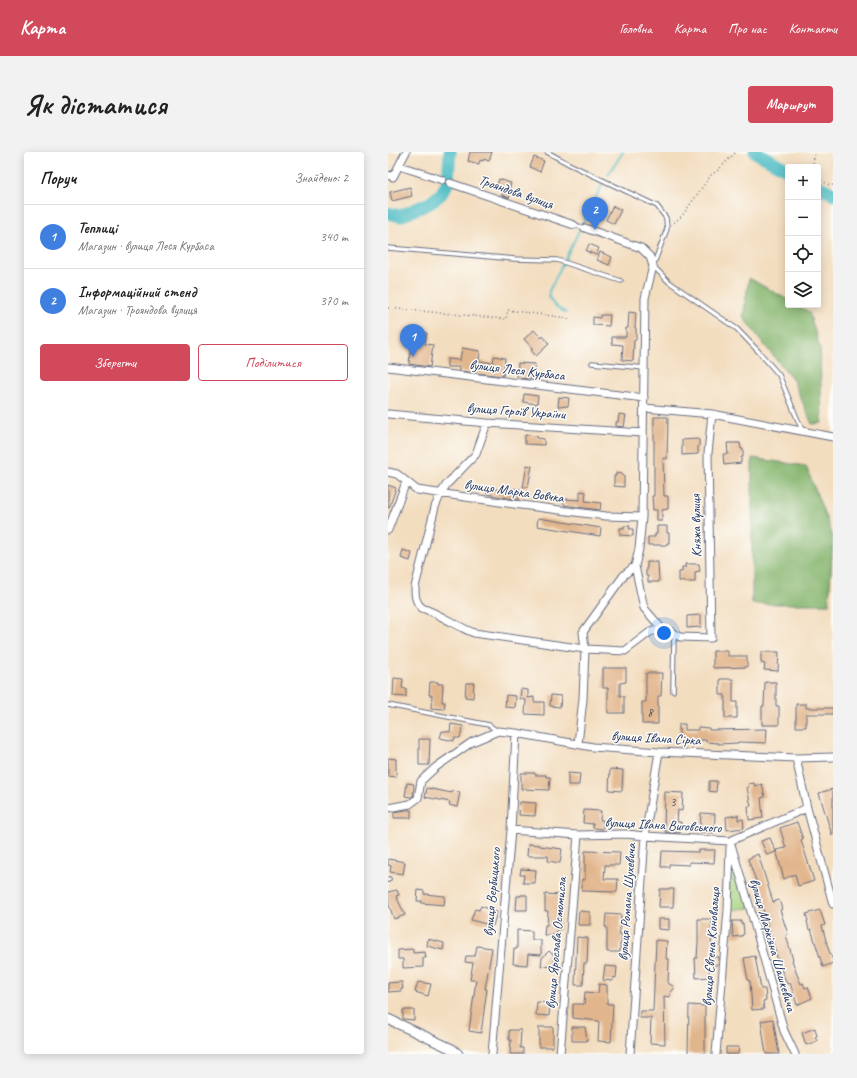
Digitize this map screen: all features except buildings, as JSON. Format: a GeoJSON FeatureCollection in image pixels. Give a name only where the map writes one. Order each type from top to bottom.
{"type":"FeatureCollection","features":[{"type":"Feature","properties":{"kind":"street"},"geometry":{"type":"LineString","coordinates":[[388,175],[394,177],[406,152]]}},
{"type":"Feature","properties":{"kind":"street"},"geometry":{"type":"LineString","coordinates":[[400,166],[442,180]]}},
{"type":"Feature","properties":{"kind":"street","name":"Трояндова вулиця"},"geometry":{"type":"LineString","coordinates":[[450,183],[574,225]]}},
{"type":"Feature","properties":{"kind":"street"},"geometry":{"type":"LineString","coordinates":[[585,228],[641,248],[650,257],[653,266],[645,298],[642,517],[639,548],[635,566],[644,608],[662,629],[674,635]]}},
{"type":"Feature","properties":{"kind":"street","name":"вулиця Леся Курбаса"},"geometry":{"type":"LineString","coordinates":[[388,367],[644,398]]}},
{"type":"Feature","properties":{"kind":"street"},"geometry":{"type":"LineString","coordinates":[[644,408],[712,414],[833,437]]}},
{"type":"Feature","properties":{"kind":"street","name":"вулиця Героїв України"},"geometry":{"type":"LineString","coordinates":[[388,414],[487,423],[643,433]]}},
{"type":"Feature","properties":{"kind":"street","name":"Княжа вулиця"},"geometry":{"type":"LineString","coordinates":[[674,635],[680,638],[711,638],[708,452],[712,414]]}},
{"type":"Feature","properties":{"kind":"street"},"geometry":{"type":"LineString","coordinates":[[487,423],[476,454],[447,484],[441,493],[431,520],[415,586],[415,597],[418,605],[445,617],[465,630],[474,633],[585,649],[625,651],[650,632],[662,629]]}},
{"type":"Feature","properties":{"kind":"street","name":"вулиця Марка Вовчка"},"geometry":{"type":"LineString","coordinates":[[388,472],[397,474],[417,490],[606,516],[642,517]]}},
{"type":"Feature","properties":{"kind":"street"},"geometry":{"type":"LineString","coordinates":[[388,530],[406,482]]}},
{"type":"Feature","properties":{"kind":"street"},"geometry":{"type":"LineString","coordinates":[[578,744],[583,699],[585,649],[583,632],[624,575],[635,566]]}},
{"type":"Feature","properties":{"kind":"street"},"geometry":{"type":"LineString","coordinates":[[388,808],[410,804],[418,798],[421,781],[436,767],[472,742],[498,731]]}},
{"type":"Feature","properties":{"kind":"street","name":"вулиця Івана Сірка"},"geometry":{"type":"LineString","coordinates":[[498,731],[593,747],[659,752],[796,758],[833,757]]}},
{"type":"Feature","properties":{"kind":"street","name":"вулиця Вербицького"},"geometry":{"type":"LineString","coordinates":[[492,1054],[511,830],[516,733]]}},
{"type":"Feature","properties":{"kind":"street","name":"вулиця Романа Шухевича"},"geometry":{"type":"LineString","coordinates":[[630,1054],[645,836],[659,752]]}},
{"type":"Feature","properties":{"kind":"street"},"geometry":{"type":"LineString","coordinates":[[796,758],[807,808],[833,904]]}},
{"type":"Feature","properties":{"kind":"street","name":"вулиця Івана Виговського"},"geometry":{"type":"LineString","coordinates":[[511,830],[578,835],[626,834],[730,841],[807,808]]}},
{"type":"Feature","properties":{"kind":"street","name":"вулиця Ярослава Осмомисла"},"geometry":{"type":"LineString","coordinates":[[560,1054],[578,835]]}},
{"type":"Feature","properties":{"kind":"street","name":"вулиця Євгена Коновальця"},"geometry":{"type":"LineString","coordinates":[[716,1054],[728,910],[730,841]]}},
{"type":"Feature","properties":{"kind":"street","name":"вулиця Маркіяна Шашкевича"},"geometry":{"type":"LineString","coordinates":[[730,841],[784,1031],[795,1054]]}},
{"type":"Feature","properties":{"kind":"street"},"geometry":{"type":"LineString","coordinates":[[388,1019],[395,1024],[452,1049],[458,1054]]}},
{"type":"Feature","properties":{"kind":"lane"},"geometry":{"type":"LineString","coordinates":[[547,152],[657,206],[666,218],[667,229],[653,266],[669,282],[737,329],[759,352],[779,375],[802,430]]}},
{"type":"Feature","properties":{"kind":"lane"},"geometry":{"type":"LineString","coordinates":[[442,180],[450,183]]}},
{"type":"Feature","properties":{"kind":"lane"},"geometry":{"type":"LineString","coordinates":[[574,225],[585,228]]}},
{"type":"Feature","properties":{"kind":"lane"},"geometry":{"type":"LineString","coordinates":[[388,248],[515,259],[557,260],[621,281]]}},
{"type":"Feature","properties":{"kind":"lane"},"geometry":{"type":"LineString","coordinates":[[592,363],[645,368]]}},
{"type":"Feature","properties":{"kind":"lane"},"geometry":{"type":"LineString","coordinates":[[673,691],[674,635]]}},
{"type":"Feature","properties":{"kind":"lane"},"geometry":{"type":"LineString","coordinates":[[388,705],[489,725],[498,731]]}},
{"type":"Feature","properties":{"kind":"path"},"geometry":{"type":"LineString","coordinates":[[667,229],[682,216],[711,175],[736,152]]}},
{"type":"Feature","properties":{"kind":"path"},"geometry":{"type":"LineString","coordinates":[[813,164],[815,152]]}},
{"type":"Feature","properties":{"kind":"path"},"geometry":{"type":"LineString","coordinates":[[821,180],[829,185],[833,185]]}},
{"type":"Feature","properties":{"kind":"path"},"geometry":{"type":"LineString","coordinates":[[388,308],[506,319],[508,310],[530,312],[571,320]]}},
{"type":"Feature","properties":{"kind":"green space"},"geometry":{"type":"Polygon","coordinates":[[[749,278],[785,298],[785,308],[802,308],[809,312],[820,348],[822,423],[812,424],[792,378],[743,317],[749,278]]]}},
{"type":"Feature","properties":{"kind":"green space"},"geometry":{"type":"Polygon","coordinates":[[[752,458],[806,466],[833,536],[829,604],[752,604],[752,458]]]}},
{"type":"Feature","properties":{"kind":"green space"},"geometry":{"type":"Polygon","coordinates":[[[730,841],[750,908],[728,910],[730,841]]]}},
{"type":"Feature","properties":{"kind":"waterway"},"geometry":{"type":"LineString","coordinates":[[388,213],[400,216],[430,203],[441,194],[448,180],[450,152]]}},
{"type":"Feature","properties":{"kind":"waterway"},"geometry":{"type":"LineString","coordinates":[[608,175],[623,152]]}},
{"type":"Feature","properties":{"kind":"waterway"},"geometry":{"type":"LineString","coordinates":[[755,152],[785,168]]}},
{"type":"Feature","properties":{"kind":"waterway"},"geometry":{"type":"LineString","coordinates":[[566,313],[556,307],[552,302],[549,291],[603,183]]}},
{"type":"Feature","properties":{"kind":"waterway"},"geometry":{"type":"LineString","coordinates":[[821,188],[833,194]]}},
{"type":"Feature","properties":{"kind":"place","name":"Інформаційний стенд"},"geometry":{"type":"Point","coordinates":[595,230]}},
{"type":"Feature","properties":{"kind":"place","name":"Теплиці"},"geometry":{"type":"Point","coordinates":[413,357]}}]}
